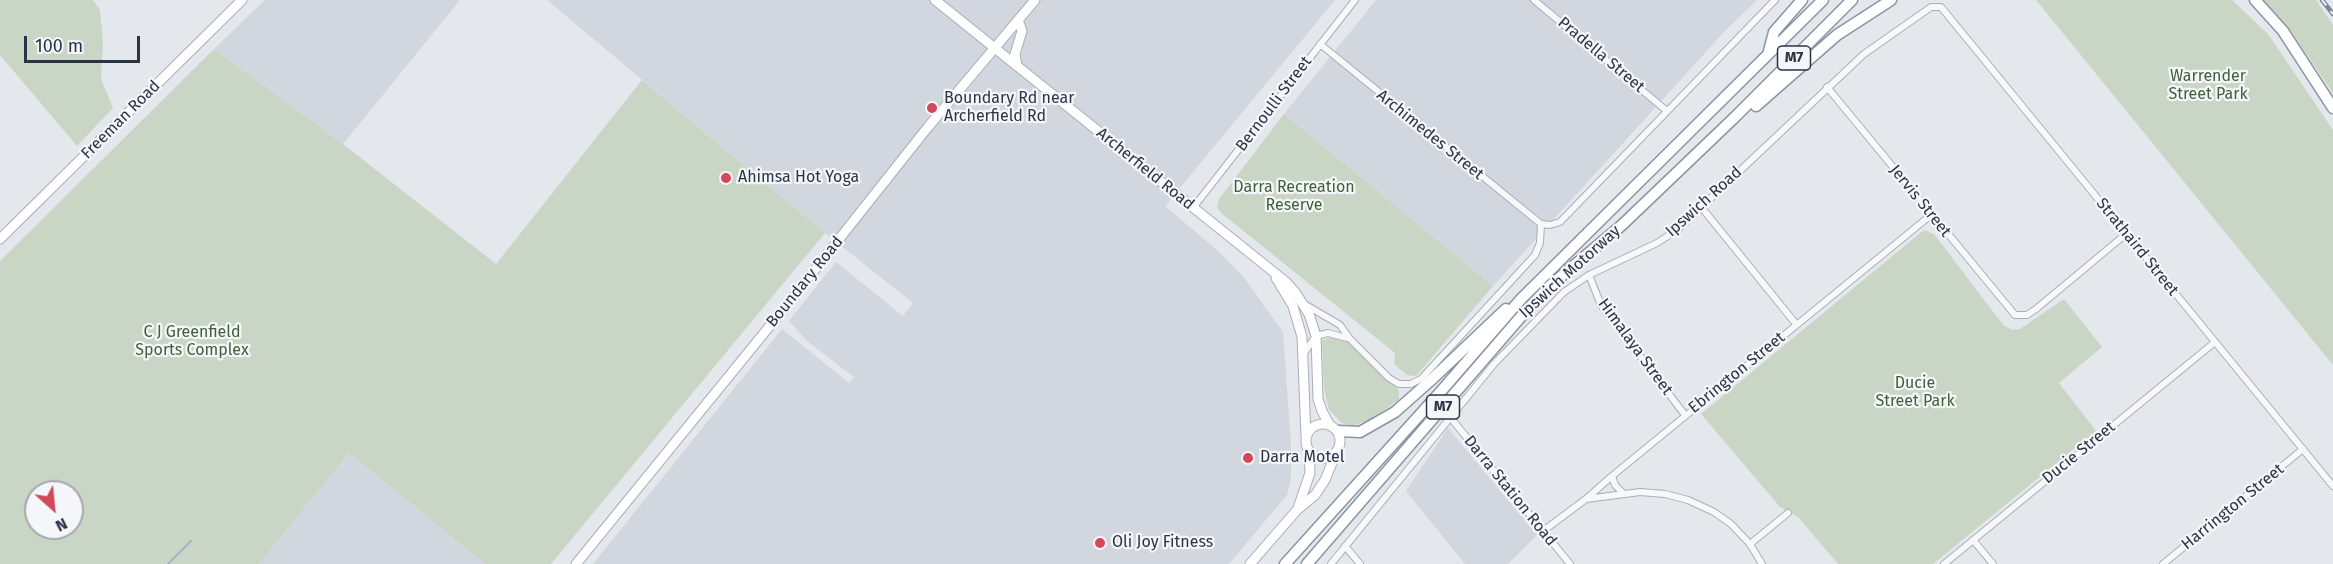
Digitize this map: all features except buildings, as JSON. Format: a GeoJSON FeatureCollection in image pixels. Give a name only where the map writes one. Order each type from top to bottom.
{"type":"FeatureCollection","features":[{"type":"Feature","properties":{"kind":"highway"},"geometry":{"type":"LineString","coordinates":[[1768,54],[1774,32],[1802,0]]}},
{"type":"Feature","properties":{"kind":"highway","name":"Ipswich Motorway"},"geometry":{"type":"LineString","coordinates":[[1285,564],[1443,389],[1521,298],[1823,0]]}},
{"type":"Feature","properties":{"kind":"highway","name":"Ipswich Motorway"},"geometry":{"type":"LineString","coordinates":[[1307,564],[1551,285],[1622,225],[1735,117],[1852,0]]}},
{"type":"Feature","properties":{"kind":"highway"},"geometry":{"type":"LineString","coordinates":[[1735,117],[1748,114],[1837,35],[1891,0]]}},
{"type":"Feature","properties":{"kind":"highway"},"geometry":{"type":"LineString","coordinates":[[2255,0],[2283,31],[2333,108]]}},
{"type":"Feature","properties":{"kind":"highway"},"geometry":{"type":"LineString","coordinates":[[1334,428],[1360,432],[1395,412],[1503,310],[1521,298]]}},
{"type":"Feature","properties":{"kind":"street","name":"Freeman Road"},"geometry":{"type":"LineString","coordinates":[[0,239],[242,0]]}},
{"type":"Feature","properties":{"kind":"street","name":"Archerfield Road"},"geometry":{"type":"LineString","coordinates":[[935,0],[1286,282],[1303,302],[1316,336],[1318,399],[1334,428]]}},
{"type":"Feature","properties":{"kind":"street","name":"Boundary Road"},"geometry":{"type":"LineString","coordinates":[[576,564],[993,48],[1035,0]]}},
{"type":"Feature","properties":{"kind":"street","name":"Bernoulli Street"},"geometry":{"type":"LineString","coordinates":[[1193,208],[1354,0]]}},
{"type":"Feature","properties":{"kind":"street","name":"Pradella Street"},"geometry":{"type":"LineString","coordinates":[[1534,0],[1667,111]]}},
{"type":"Feature","properties":{"kind":"street"},"geometry":{"type":"LineString","coordinates":[[1303,302],[1340,325],[1350,339],[1389,378],[1399,384],[1411,384],[1421,379],[1535,255],[1540,243],[1540,224],[1550,225],[1560,222],[1775,0]]}},
{"type":"Feature","properties":{"kind":"street","name":"Ipswich Road"},"geometry":{"type":"LineString","coordinates":[[1330,564],[1515,341],[1564,292],[1589,275],[1657,243],[1677,230],[1827,87],[1886,37],[1930,7],[1941,7]]}},
{"type":"Feature","properties":{"kind":"street","name":"Strathaird Street"},"geometry":{"type":"LineString","coordinates":[[1941,7],[2333,486]]}},
{"type":"Feature","properties":{"kind":"street"},"geometry":{"type":"LineString","coordinates":[[1017,20],[1022,31],[1015,54],[1017,66]]}},
{"type":"Feature","properties":{"kind":"street","name":"Archimedes Street"},"geometry":{"type":"LineString","coordinates":[[1320,44],[1540,224]]}},
{"type":"Feature","properties":{"kind":"street","name":"Jervis Street"},"geometry":{"type":"LineString","coordinates":[[1827,87],[2015,315],[2027,315],[2036,309],[2126,234]]}},
{"type":"Feature","properties":{"kind":"street"},"geometry":{"type":"LineString","coordinates":[[1702,208],[1796,324]]}},
{"type":"Feature","properties":{"kind":"street","name":"Ebrington Street"},"geometry":{"type":"LineString","coordinates":[[1543,531],[1586,499],[1685,415],[1931,215]]}},
{"type":"Feature","properties":{"kind":"street","name":"Archerfield Road"},"geometry":{"type":"LineString","coordinates":[[1271,271],[1293,306],[1298,321],[1304,353],[1306,436]]}},
{"type":"Feature","properties":{"kind":"street","name":"Himalaya Street"},"geometry":{"type":"LineString","coordinates":[[1589,275],[1601,305],[1685,415]]}},
{"type":"Feature","properties":{"kind":"street"},"geometry":{"type":"LineString","coordinates":[[1304,353],[1316,336],[1328,333],[1340,334],[1350,339]]}},
{"type":"Feature","properties":{"kind":"street","name":"Ducie Street"},"geometry":{"type":"LineString","coordinates":[[1944,564],[2215,342]]}},
{"type":"Feature","properties":{"kind":"street","name":"Darra Station Road"},"geometry":{"type":"LineString","coordinates":[[1450,417],[1570,564]]}},
{"type":"Feature","properties":{"kind":"street"},"geometry":{"type":"LineString","coordinates":[[1250,564],[1297,510],[1315,495],[1325,480],[1341,443],[1334,428],[1318,424],[1309,430],[1306,436],[1306,447],[1313,456],[1325,458],[1336,453]]}},
{"type":"Feature","properties":{"kind":"street","name":"Harrington Street"},"geometry":{"type":"LineString","coordinates":[[2163,564],[2171,561],[2303,449]]}},
{"type":"Feature","properties":{"kind":"street"},"geometry":{"type":"LineString","coordinates":[[1297,510],[1310,473],[1309,452]]}},
{"type":"Feature","properties":{"kind":"street"},"geometry":{"type":"LineString","coordinates":[[1612,476],[1615,485],[1623,494]]}},
{"type":"Feature","properties":{"kind":"street"},"geometry":{"type":"LineString","coordinates":[[1586,499],[1623,494],[1665,494],[1689,500],[1714,512],[1731,524],[1750,544],[1762,564]]}},
{"type":"Feature","properties":{"kind":"street"},"geometry":{"type":"LineString","coordinates":[[1750,544],[1788,513]]}},
{"type":"Feature","properties":{"kind":"street"},"geometry":{"type":"LineString","coordinates":[[1973,540],[1993,564]]}},
{"type":"Feature","properties":{"kind":"street"},"geometry":{"type":"LineString","coordinates":[[1345,546],[1360,564]]}},
{"type":"Feature","properties":{"kind":"shaded area"},"geometry":{"type":"Polygon","coordinates":[[[265,0],[460,0],[343,144],[214,49],[265,0]]]}},
{"type":"Feature","properties":{"kind":"shaded area"},"geometry":{"type":"Polygon","coordinates":[[[547,0],[1335,0],[1165,206],[1217,250],[1242,275],[1283,332],[1291,446],[1291,480],[1287,495],[1229,564],[593,564],[782,329],[849,383],[854,377],[807,341],[789,321],[836,262],[903,316],[913,303],[825,233],[547,0]]]}},
{"type":"Feature","properties":{"kind":"shaded area"},"geometry":{"type":"Polygon","coordinates":[[[1376,0],[1757,0],[1724,32],[1493,286],[1284,114],[1376,0]]]}},
{"type":"Feature","properties":{"kind":"shaded area"},"geometry":{"type":"Polygon","coordinates":[[[1448,428],[1537,535],[1508,564],[1465,564],[1406,491],[1448,428]]]}},
{"type":"Feature","properties":{"kind":"shaded area"},"geometry":{"type":"Polygon","coordinates":[[[349,453],[485,564],[259,564],[349,453]]]}},
{"type":"Feature","properties":{"kind":"green space"},"geometry":{"type":"Polygon","coordinates":[[[0,0],[93,0],[100,10],[103,43],[101,79],[113,108],[77,146],[0,55],[0,0]]]}},
{"type":"Feature","properties":{"kind":"green space","name":"Warrender Street Park"},"geometry":{"type":"Polygon","coordinates":[[[2036,0],[2232,0],[2268,34],[2333,130],[2333,365],[2036,0]]]}},
{"type":"Feature","properties":{"kind":"green space"},"geometry":{"type":"Polygon","coordinates":[[[2263,0],[2316,0],[2333,25],[2333,93],[2287,26],[2263,0]]]}},
{"type":"Feature","properties":{"kind":"green space","name":"C J Greenfield Sports Complex"},"geometry":{"type":"Polygon","coordinates":[[[214,49],[343,144],[496,264],[642,80],[825,233],[551,564],[485,564],[349,453],[259,564],[0,564],[0,261],[214,49]]]}},
{"type":"Feature","properties":{"kind":"green space","name":"Darra Recreation Reserve"},"geometry":{"type":"Polygon","coordinates":[[[1284,114],[1493,286],[1416,376],[1407,375],[1394,364],[1395,353],[1220,212],[1217,207],[1219,199],[1284,114]]]}},
{"type":"Feature","properties":{"kind":"green space","name":"Ducie Street Park"},"geometry":{"type":"Polygon","coordinates":[[[1924,230],[1934,234],[2004,326],[2013,330],[2020,329],[2064,299],[2102,347],[2059,383],[2096,431],[1933,564],[1838,564],[1798,517],[1780,507],[1701,414],[1924,230]]]}},
{"type":"Feature","properties":{"kind":"green space"},"geometry":{"type":"Polygon","coordinates":[[[1332,337],[1343,338],[1372,363],[1382,376],[1399,390],[1399,400],[1369,420],[1353,426],[1342,423],[1329,410],[1324,388],[1322,340],[1332,337]]]}},
{"type":"Feature","properties":{"kind":"waterway"},"geometry":{"type":"LineString","coordinates":[[168,564],[191,541]]}},
{"type":"Feature","properties":{"kind":"railway"},"geometry":{"type":"LineString","coordinates":[[2322,0],[2333,14]]}},
{"type":"Feature","properties":{"kind":"place","name":"Boundary Rd near Archerfield Rd"},"geometry":{"type":"Point","coordinates":[932,108]}},
{"type":"Feature","properties":{"kind":"place","name":"Ahimsa Hot Yoga"},"geometry":{"type":"Point","coordinates":[726,178]}},
{"type":"Feature","properties":{"kind":"place","name":"Darra Motel"},"geometry":{"type":"Point","coordinates":[1248,458]}},
{"type":"Feature","properties":{"kind":"place","name":"Oli Joy Fitness"},"geometry":{"type":"Point","coordinates":[1100,543]}}]}
